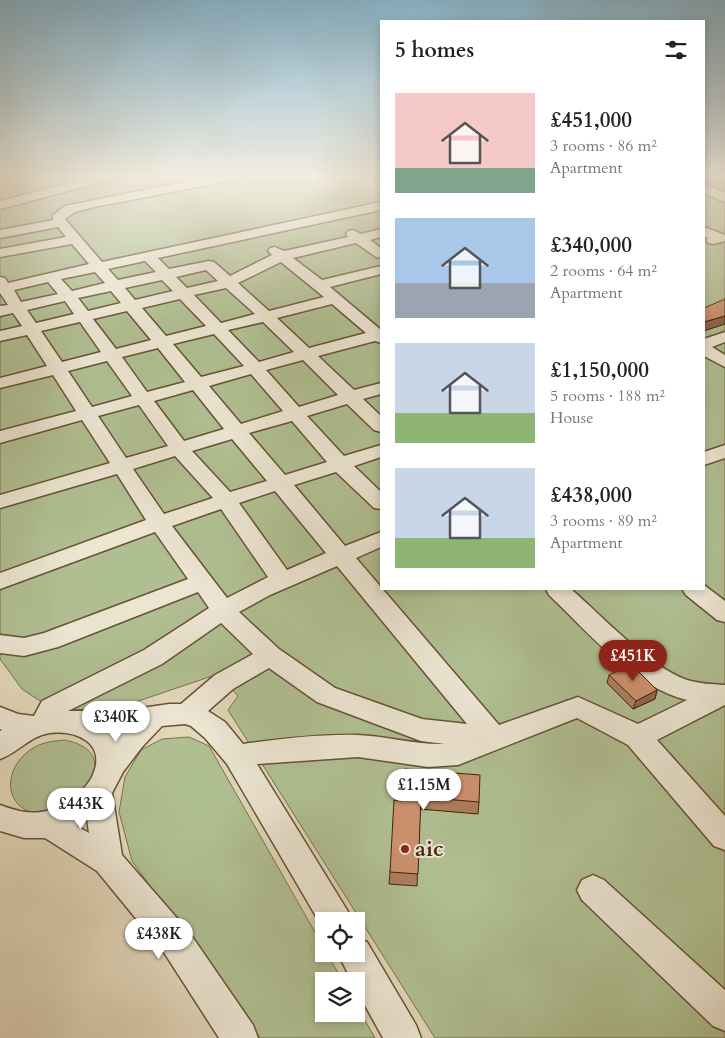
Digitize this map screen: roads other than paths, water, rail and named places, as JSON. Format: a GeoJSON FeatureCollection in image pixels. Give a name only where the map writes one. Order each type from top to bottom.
{"type":"FeatureCollection","features":[{"type":"Feature","properties":{"kind":"street"},"geometry":{"type":"LineString","coordinates":[[0,234],[54,223]]}},
{"type":"Feature","properties":{"kind":"street"},"geometry":{"type":"LineString","coordinates":[[62,223],[494,738]]}},
{"type":"Feature","properties":{"kind":"street"},"geometry":{"type":"LineString","coordinates":[[302,223],[51,278],[1,286],[8,309],[31,329],[159,523],[223,610],[270,656],[326,695],[421,730],[494,738]]}},
{"type":"Feature","properties":{"kind":"street"},"geometry":{"type":"LineString","coordinates":[[340,223],[380,253]]}},
{"type":"Feature","properties":{"kind":"street"},"geometry":{"type":"LineString","coordinates":[[0,336],[228,283],[282,256],[380,233]]}},
{"type":"Feature","properties":{"kind":"street"},"geometry":{"type":"LineString","coordinates":[[253,234],[319,285],[380,336]]}},
{"type":"Feature","properties":{"kind":"street"},"geometry":{"type":"LineString","coordinates":[[0,254],[75,239]]}},
{"type":"Feature","properties":{"kind":"street"},"geometry":{"type":"LineString","coordinates":[[192,247],[380,425]]}},
{"type":"Feature","properties":{"kind":"street"},"geometry":{"type":"LineString","coordinates":[[148,256],[255,368],[340,464],[380,502]]}},
{"type":"Feature","properties":{"kind":"street"},"geometry":{"type":"LineString","coordinates":[[8,309],[209,265]]}},
{"type":"Feature","properties":{"kind":"street"},"geometry":{"type":"LineString","coordinates":[[319,285],[380,270]]}},
{"type":"Feature","properties":{"kind":"street"},"geometry":{"type":"LineString","coordinates":[[51,278],[68,295],[84,316],[179,448],[226,500],[282,580]]}},
{"type":"Feature","properties":{"kind":"street"},"geometry":{"type":"LineString","coordinates":[[0,384],[334,299]]}},
{"type":"Feature","properties":{"kind":"street"},"geometry":{"type":"LineString","coordinates":[[0,437],[306,354],[380,336]]}},
{"type":"Feature","properties":{"kind":"street"},"geometry":{"type":"LineString","coordinates":[[705,344],[725,337]]}},
{"type":"Feature","properties":{"kind":"street"},"geometry":{"type":"LineString","coordinates":[[705,350],[725,362]]}},
{"type":"Feature","properties":{"kind":"street"},"geometry":{"type":"LineString","coordinates":[[0,502],[121,464],[380,388]]}},
{"type":"Feature","properties":{"kind":"street"},"geometry":{"type":"LineString","coordinates":[[0,581],[226,500],[380,451]]}},
{"type":"Feature","properties":{"kind":"street"},"geometry":{"type":"LineString","coordinates":[[705,459],[725,451]]}},
{"type":"Feature","properties":{"kind":"street"},"geometry":{"type":"LineString","coordinates":[[0,748],[17,734],[38,725],[51,708],[153,657],[223,610],[282,580],[380,540]]}},
{"type":"Feature","properties":{"kind":"street"},"geometry":{"type":"LineString","coordinates":[[0,644],[24,647],[49,641],[202,582]]}},
{"type":"Feature","properties":{"kind":"street"},"geometry":{"type":"LineString","coordinates":[[557,590],[640,665],[660,679],[683,689],[709,695],[724,694]]}},
{"type":"Feature","properties":{"kind":"street"},"geometry":{"type":"LineString","coordinates":[[187,714],[224,682],[270,656]]}},
{"type":"Feature","properties":{"kind":"street"},"geometry":{"type":"LineString","coordinates":[[638,737],[724,694]]}},
{"type":"Feature","properties":{"kind":"street"},"geometry":{"type":"LineString","coordinates":[[237,756],[272,751],[358,746],[428,756],[458,754],[494,738],[578,707],[638,737],[725,837]]}},
{"type":"Feature","properties":{"kind":"street"},"geometry":{"type":"LineString","coordinates":[[0,718],[14,724],[38,725],[63,722],[121,722],[169,714],[187,714],[200,719],[215,730],[237,756],[331,912]]}},
{"type":"Feature","properties":{"kind":"street"},"geometry":{"type":"LineString","coordinates":[[110,766],[132,739],[153,718]]}},
{"type":"Feature","properties":{"kind":"street"},"geometry":{"type":"LineString","coordinates":[[5,824],[32,826],[48,824],[68,817],[85,806],[98,793],[106,780],[110,766],[109,752],[102,739],[91,729],[76,723]]}},
{"type":"Feature","properties":{"kind":"street"},"geometry":{"type":"LineString","coordinates":[[98,793],[108,861]]}},
{"type":"Feature","properties":{"kind":"street"},"geometry":{"type":"LineString","coordinates":[[48,824],[108,861],[177,943],[240,1038]]}},
{"type":"Feature","properties":{"kind":"street"},"geometry":{"type":"LineString","coordinates":[[593,890],[725,1014]]}},
{"type":"Feature","properties":{"kind":"street"},"geometry":{"type":"LineString","coordinates":[[360,962],[404,1038]]}},
{"type":"Feature","properties":{"kind":"place","name":"aic"},"geometry":{"type":"Point","coordinates":[405,849]}}]}
